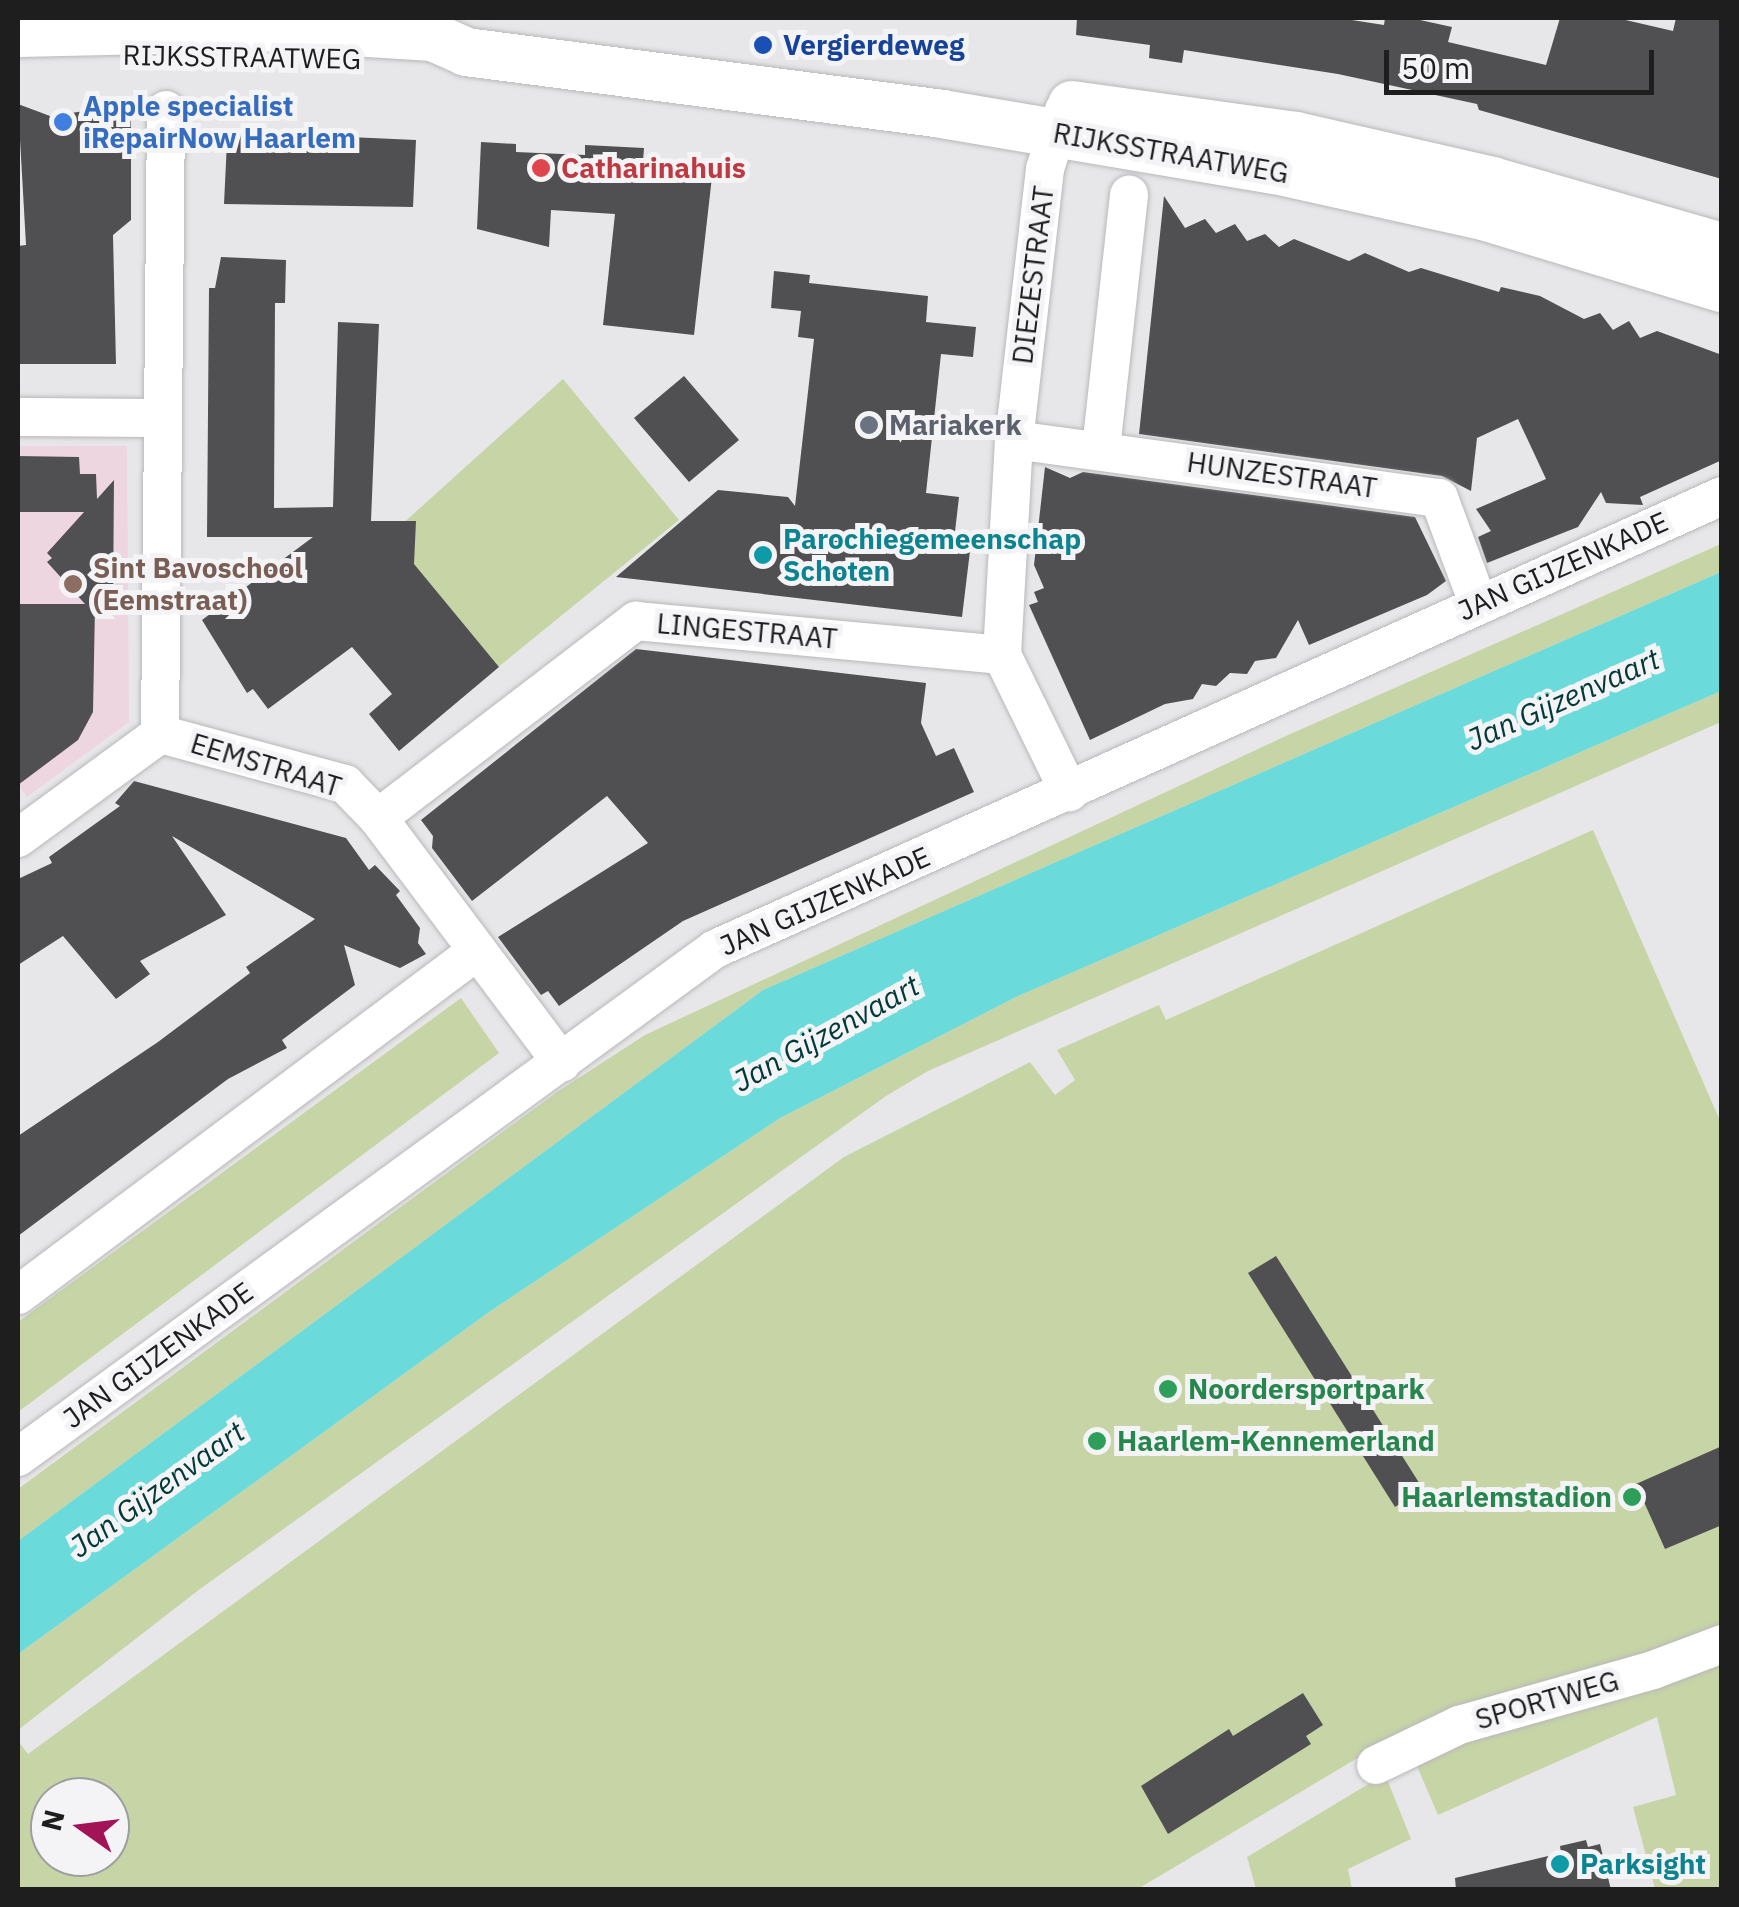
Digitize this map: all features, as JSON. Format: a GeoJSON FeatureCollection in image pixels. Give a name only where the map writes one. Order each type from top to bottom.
{"type":"FeatureCollection","features":[{"type":"Feature","properties":{"kind":"main road","name":"RIJKSSTRAATWEG"},"geometry":{"type":"LineString","coordinates":[[18,33],[274,34],[430,61],[466,52],[612,67],[643,79],[1061,119],[1296,136],[1492,180],[1722,248]]}},
{"type":"Feature","properties":{"kind":"main road","name":"RIJKSSTRAATWEG"},"geometry":{"type":"LineString","coordinates":[[18,50],[274,34]]}},
{"type":"Feature","properties":{"kind":"main road","name":"RIJKSSTRAATWEG"},"geometry":{"type":"LineString","coordinates":[[1061,119],[1483,216],[1722,288]]}},
{"type":"Feature","properties":{"kind":"street","name":"EEMSTRAAT"},"geometry":{"type":"LineString","coordinates":[[166,110],[160,734],[345,784],[378,818],[562,1063]]}},
{"type":"Feature","properties":{"kind":"street","name":"DIEZESTRAAT"},"geometry":{"type":"LineString","coordinates":[[1061,119],[1046,169],[1014,440],[1002,656],[1069,792]]}},
{"type":"Feature","properties":{"kind":"street"},"geometry":{"type":"LineString","coordinates":[[1100,449],[1129,195]]}},
{"type":"Feature","properties":{"kind":"street"},"geometry":{"type":"LineString","coordinates":[[18,418],[164,418]]}},
{"type":"Feature","properties":{"kind":"street","name":"HUNZESTRAAT"},"geometry":{"type":"LineString","coordinates":[[1014,440],[1439,498],[1478,603]]}},
{"type":"Feature","properties":{"kind":"street","name":"JAN GIJZENKADE"},"geometry":{"type":"LineString","coordinates":[[18,1457],[715,948],[1722,496]]}},
{"type":"Feature","properties":{"kind":"street","name":"LINGESTRAAT"},"geometry":{"type":"LineString","coordinates":[[378,818],[636,621],[1002,656]]}},
{"type":"Feature","properties":{"kind":"street"},"geometry":{"type":"LineString","coordinates":[[18,838],[160,734]]}},
{"type":"Feature","properties":{"kind":"street"},"geometry":{"type":"LineString","coordinates":[[18,1295],[477,951]]}},
{"type":"Feature","properties":{"kind":"street","name":"SPORTWEG"},"geometry":{"type":"LineString","coordinates":[[1376,1765],[1460,1725],[1653,1670],[1722,1644]]}},
{"type":"Feature","properties":{"kind":"shaded area","name":"Sint Bavoschool (Eemstraat)"},"geometry":{"type":"Polygon","coordinates":[[[18,446],[127,446],[129,722],[27,797],[18,784],[18,446]]]}},
{"type":"Feature","properties":{"kind":"green space"},"geometry":{"type":"Polygon","coordinates":[[[563,379],[679,520],[486,677],[398,565],[399,527],[563,379]]]}},
{"type":"Feature","properties":{"kind":"green space"},"geometry":{"type":"Polygon","coordinates":[[[1721,544],[1721,572],[763,990],[18,1541],[18,1489],[557,1092],[645,1035],[1288,735],[1721,544]]]}},
{"type":"Feature","properties":{"kind":"green space"},"geometry":{"type":"Polygon","coordinates":[[[1721,691],[1721,722],[928,1071],[886,1096],[200,1589],[18,1730],[18,1654],[489,1312],[780,1118],[1018,996],[1721,691]]]}},
{"type":"Feature","properties":{"kind":"green space","name":"Noordersportpark"},"geometry":{"type":"Polygon","coordinates":[[[1593,830],[1721,1123],[1721,1889],[1655,1889],[1633,1807],[1676,1795],[1657,1717],[1438,1815],[1414,1759],[1371,1750],[1136,1890],[18,1889],[18,1741],[28,1754],[844,1157],[1030,1062],[1055,1095],[1075,1080],[1057,1050],[1159,1005],[1166,1020],[1593,830]]]}},
{"type":"Feature","properties":{"kind":"green space"},"geometry":{"type":"Polygon","coordinates":[[[461,998],[499,1053],[18,1412],[18,1322],[461,998]]]}},
{"type":"Feature","properties":{"kind":"green space"},"geometry":{"type":"Polygon","coordinates":[[[1385,1774],[1411,1839],[1348,1869],[1352,1889],[1256,1889],[1247,1857],[1385,1774]]]}},
{"type":"Feature","properties":{"kind":"water","name":"Jan Gijzenvaart"},"geometry":{"type":"Polygon","coordinates":[[[1721,572],[1721,691],[1018,996],[780,1118],[489,1312],[18,1654],[18,1541],[763,990],[1721,572]]]}},
{"type":"Feature","properties":{"kind":"building"},"geometry":{"type":"Polygon","coordinates":[[[1077,18],[1339,18],[1384,25],[1385,18],[1411,18],[1452,27],[1448,42],[1546,65],[1560,18],[1617,18],[1673,31],[1676,18],[1722,18],[1722,179],[1479,110],[1477,104],[1338,74],[1184,50],[1182,63],[1149,58],[1150,45],[1076,35],[1077,18]]]}},
{"type":"Feature","properties":{"kind":"building"},"geometry":{"type":"Polygon","coordinates":[[[18,104],[50,116],[99,109],[131,117],[131,220],[113,235],[116,364],[18,364],[18,246],[26,245],[18,104]]]}},
{"type":"Feature","properties":{"kind":"building"},"geometry":{"type":"Polygon","coordinates":[[[236,132],[416,140],[413,207],[224,204],[227,142],[236,132]]]}},
{"type":"Feature","properties":{"kind":"building"},"geometry":{"type":"Polygon","coordinates":[[[481,142],[516,144],[516,152],[585,155],[585,145],[644,148],[643,161],[713,168],[694,335],[603,325],[615,214],[551,210],[549,247],[477,229],[481,142]]]}},
{"type":"Feature","properties":{"kind":"building"},"geometry":{"type":"Polygon","coordinates":[[[1164,196],[1185,228],[1205,219],[1216,233],[1235,224],[1247,241],[1265,234],[1279,247],[1294,239],[1349,261],[1365,253],[1409,272],[1421,268],[1499,292],[1501,287],[1540,296],[1584,319],[1600,313],[1613,330],[1629,321],[1640,338],[1657,331],[1722,355],[1722,460],[1640,497],[1643,505],[1606,503],[1601,492],[1578,527],[1487,563],[1478,537],[1491,531],[1476,509],[1546,479],[1518,419],[1477,438],[1471,491],[1442,476],[1139,434],[1164,196]]]}},
{"type":"Feature","properties":{"kind":"building"},"geometry":{"type":"Polygon","coordinates":[[[221,257],[286,260],[285,303],[275,303],[274,508],[333,507],[338,322],[379,324],[371,521],[416,521],[414,564],[499,667],[399,751],[369,714],[392,694],[352,647],[268,709],[253,689],[247,693],[202,620],[313,537],[207,537],[209,288],[215,288],[221,257]]]}},
{"type":"Feature","properties":{"kind":"building","name":"Mariakerk"},"geometry":{"type":"Polygon","coordinates":[[[774,271],[810,275],[809,283],[928,296],[926,322],[976,327],[973,357],[941,354],[926,493],[959,497],[953,549],[970,551],[962,617],[616,577],[718,490],[788,497],[795,506],[814,339],[798,337],[801,311],[771,308],[774,271]]]}},
{"type":"Feature","properties":{"kind":"building"},"geometry":{"type":"Polygon","coordinates":[[[684,376],[739,440],[689,482],[634,418],[684,376]]]}},
{"type":"Feature","properties":{"kind":"building"},"geometry":{"type":"Polygon","coordinates":[[[18,456],[79,457],[80,474],[96,474],[97,499],[114,480],[113,606],[95,606],[93,712],[78,740],[18,785],[18,604],[85,604],[47,562],[52,558],[47,553],[84,512],[18,512],[18,456]]]}},
{"type":"Feature","properties":{"kind":"building"},"geometry":{"type":"Polygon","coordinates":[[[1045,467],[1070,478],[1083,472],[1415,517],[1446,581],[1427,595],[1309,645],[1298,620],[1276,658],[1255,661],[1247,674],[1230,673],[1216,686],[1202,684],[1193,699],[1165,704],[1090,740],[1029,605],[1038,602],[1034,592],[1044,588],[1034,565],[1045,467]]]}},
{"type":"Feature","properties":{"kind":"building"},"geometry":{"type":"Polygon","coordinates":[[[636,649],[926,683],[921,723],[936,756],[954,748],[974,792],[683,921],[559,1006],[548,991],[541,995],[498,937],[648,843],[607,796],[472,901],[432,848],[433,836],[421,820],[636,649]]]}},
{"type":"Feature","properties":{"kind":"building"},"geometry":{"type":"Polygon","coordinates":[[[134,781],[346,838],[369,870],[375,865],[400,891],[396,895],[420,928],[418,943],[426,954],[400,968],[344,945],[355,985],[282,1040],[287,1048],[228,1079],[18,1236],[18,1136],[158,1042],[250,973],[246,967],[315,919],[172,836],[226,915],[140,961],[150,974],[116,999],[63,936],[18,965],[18,879],[52,863],[49,857],[120,806],[115,803],[134,781]]]}},
{"type":"Feature","properties":{"kind":"building"},"geometry":{"type":"Polygon","coordinates":[[[1276,1256],[1423,1489],[1395,1507],[1248,1273],[1276,1256]]]}},
{"type":"Feature","properties":{"kind":"building"},"geometry":{"type":"Polygon","coordinates":[[[1722,1446],[1722,1525],[1665,1549],[1636,1484],[1722,1446]]]}},
{"type":"Feature","properties":{"kind":"building"},"geometry":{"type":"Polygon","coordinates":[[[1303,1693],[1323,1725],[1306,1736],[1311,1744],[1168,1834],[1141,1786],[1229,1729],[1233,1736],[1303,1693]]]}},
{"type":"Feature","properties":{"kind":"building","name":"Parksight"},"geometry":{"type":"Polygon","coordinates":[[[1586,1840],[1588,1847],[1600,1844],[1611,1890],[1456,1890],[1455,1878],[1561,1853],[1560,1846],[1586,1840]]]}},
{"type":"Feature","properties":{"kind":"place","name":"Vergierdeweg"},"geometry":{"type":"Point","coordinates":[763,45]}},
{"type":"Feature","properties":{"kind":"place","name":"Apple specialist iRepairNow Haarlem"},"geometry":{"type":"Point","coordinates":[63,122]}},
{"type":"Feature","properties":{"kind":"place","name":"Catharinahuis"},"geometry":{"type":"Point","coordinates":[541,168]}},
{"type":"Feature","properties":{"kind":"place","name":"Mariakerk"},"geometry":{"type":"Point","coordinates":[869,425]}},
{"type":"Feature","properties":{"kind":"place","name":"Parochiegemeenschap Schoten"},"geometry":{"type":"Point","coordinates":[763,555]}},
{"type":"Feature","properties":{"kind":"place","name":"Sint Bavoschool (Eemstraat)"},"geometry":{"type":"Point","coordinates":[73,584]}},
{"type":"Feature","properties":{"kind":"place","name":"Noordersportpark"},"geometry":{"type":"Point","coordinates":[1168,1389]}},
{"type":"Feature","properties":{"kind":"place","name":"Haarlem-Kennemerland"},"geometry":{"type":"Point","coordinates":[1097,1441]}},
{"type":"Feature","properties":{"kind":"place","name":"Haarlemstadion"},"geometry":{"type":"Point","coordinates":[1632,1497]}},
{"type":"Feature","properties":{"kind":"place","name":"Parksight"},"geometry":{"type":"Point","coordinates":[1560,1864]}}]}
